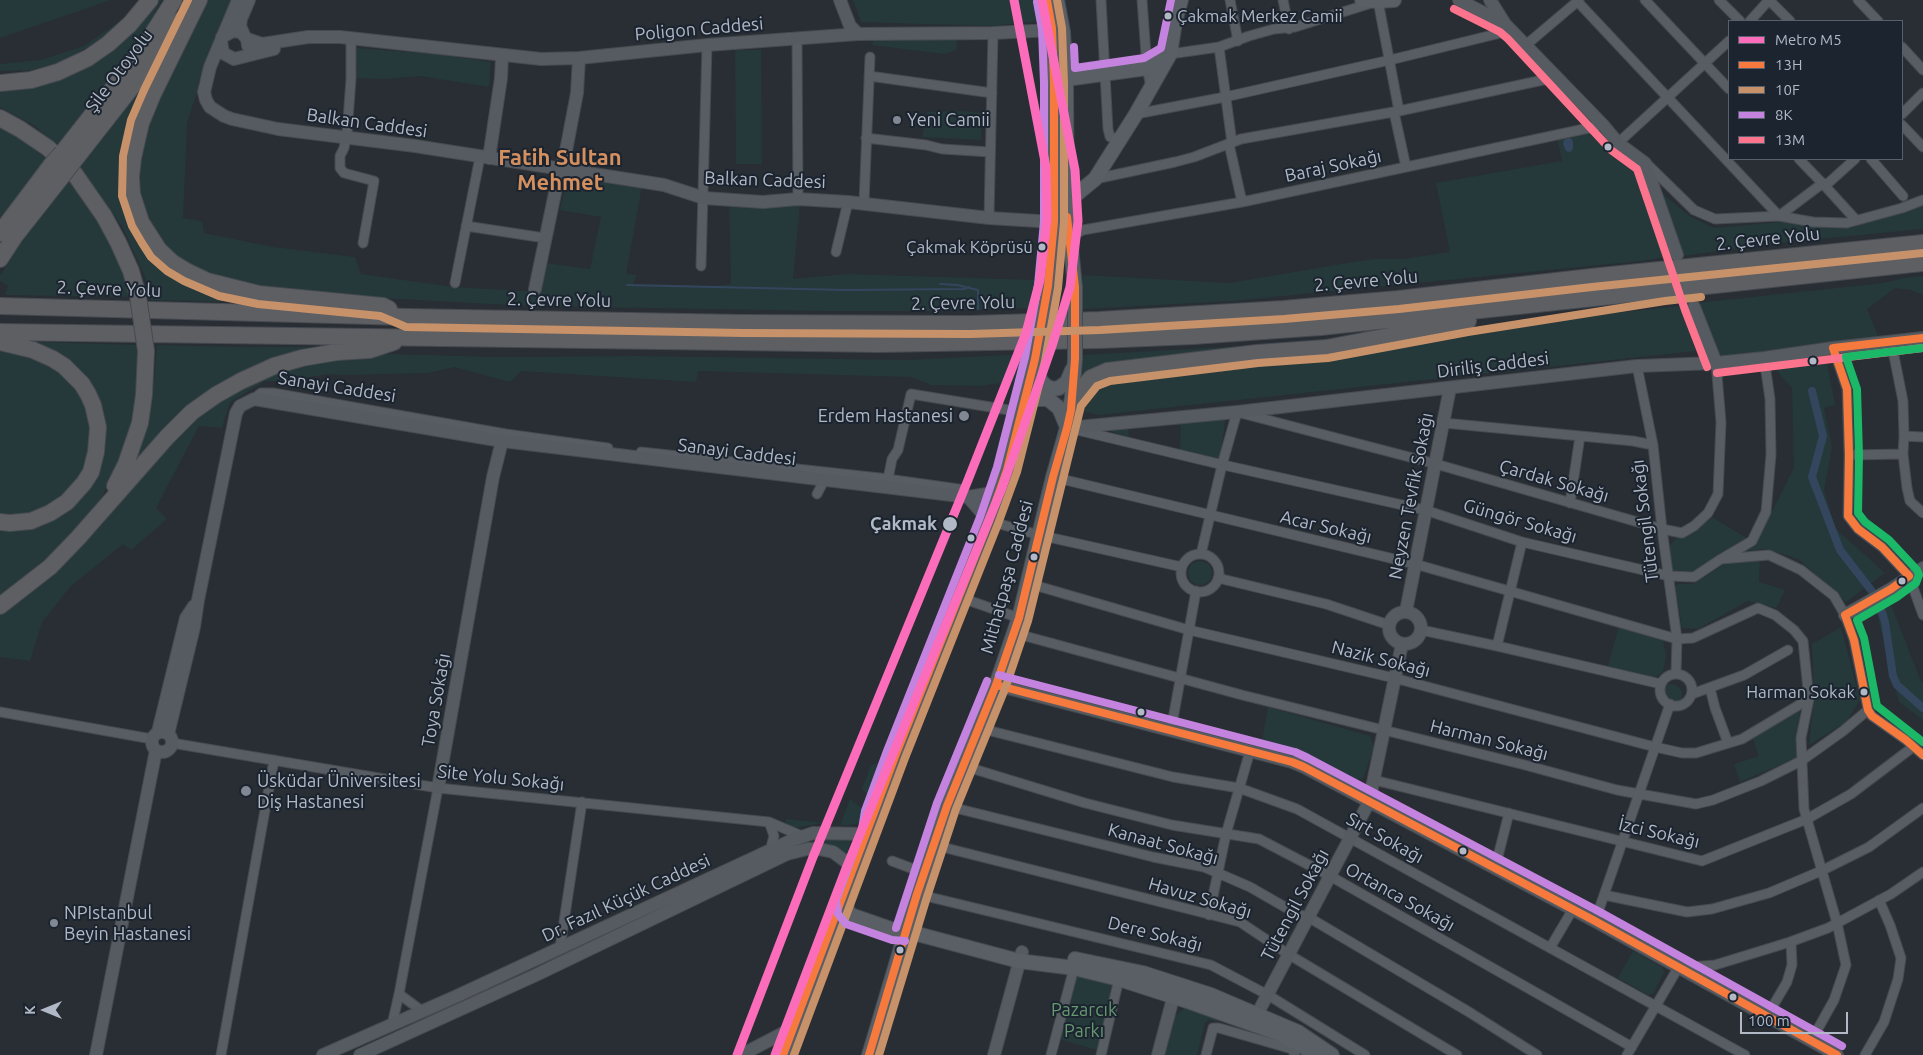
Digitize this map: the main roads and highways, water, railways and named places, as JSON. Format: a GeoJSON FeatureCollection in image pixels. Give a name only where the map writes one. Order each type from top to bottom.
{"type":"FeatureCollection","features":[{"type":"Feature","properties":{"kind":"highway"},"geometry":{"type":"LineString","coordinates":[[0,83],[31,80],[58,72],[88,58],[108,44],[130,24],[150,0]]}},
{"type":"Feature","properties":{"kind":"highway","name":"Şile Otoyolu"},"geometry":{"type":"LineString","coordinates":[[0,258],[62,163],[146,44],[174,0]]}},
{"type":"Feature","properties":{"kind":"highway","name":"Şile Otoyolu"},"geometry":{"type":"LineString","coordinates":[[0,233],[156,56],[191,0]]}},
{"type":"Feature","properties":{"kind":"highway"},"geometry":{"type":"LineString","coordinates":[[199,0],[153,94],[141,123],[132,158],[132,194],[141,222],[150,237],[159,250],[173,263],[188,272],[222,286],[259,294],[383,306],[407,317]]}},
{"type":"Feature","properties":{"kind":"highway"},"geometry":{"type":"LineString","coordinates":[[0,118],[48,148],[74,173],[104,216],[131,271],[144,325],[146,352],[144,395],[140,423],[126,464],[109,502]]}},
{"type":"Feature","properties":{"kind":"highway","name":"2. Çevre Yolu"},"geometry":{"type":"LineString","coordinates":[[0,306],[407,317],[743,323],[970,324],[1098,320],[1283,309],[1398,299],[1590,277],[1923,243]]}},
{"type":"Feature","properties":{"kind":"highway"},"geometry":{"type":"LineString","coordinates":[[0,332],[880,344],[1100,340],[1321,327],[1923,263]]}},
{"type":"Feature","properties":{"kind":"highway"},"geometry":{"type":"LineString","coordinates":[[1072,402],[1091,378],[1107,371],[1352,344],[1466,322],[1664,291]]}},
{"type":"Feature","properties":{"kind":"highway"},"geometry":{"type":"LineString","coordinates":[[0,606],[50,567],[167,437],[192,412],[233,386],[274,366],[302,358],[337,352],[370,350],[406,338]]}},
{"type":"Feature","properties":{"kind":"highway"},"geometry":{"type":"LineString","coordinates":[[0,342],[32,350],[64,366],[82,384],[88,394],[93,405],[98,428],[97,446],[91,472],[67,502],[50,513],[31,520],[10,523],[0,522]]}},
{"type":"Feature","properties":{"kind":"main road"},"geometry":{"type":"LineString","coordinates":[[783,1055],[853,867],[990,521],[1007,470],[1035,359],[1048,286],[1054,222],[1054,83],[1052,30],[1047,0]]}},
{"type":"Feature","properties":{"kind":"main road"},"geometry":{"type":"LineString","coordinates":[[1035,359],[1040,380],[1052,389],[1059,388],[1067,382],[1076,360],[1074,287],[1070,237],[1067,229],[1066,80],[1063,32],[1057,0]]}},
{"type":"Feature","properties":{"kind":"main road"},"geometry":{"type":"LineString","coordinates":[[1067,202],[1095,179],[1136,114],[1170,54],[1181,0]]}},
{"type":"Feature","properties":{"kind":"main road"},"geometry":{"type":"LineString","coordinates":[[1362,0],[1378,2],[1394,0]]}},
{"type":"Feature","properties":{"kind":"main road"},"geometry":{"type":"LineString","coordinates":[[1066,80],[1147,68],[1170,54]]}},
{"type":"Feature","properties":{"kind":"main road","name":"Mithatpaşa Caddesi"},"geometry":{"type":"LineString","coordinates":[[869,1055],[924,873],[948,806],[996,685],[1019,618],[1053,477],[1067,428],[1072,402],[1076,360]]}},
{"type":"Feature","properties":{"kind":"main road"},"geometry":{"type":"LineString","coordinates":[[1021,412],[1032,399],[1048,399],[1060,408],[1067,428]]}},
{"type":"Feature","properties":{"kind":"main road"},"geometry":{"type":"LineString","coordinates":[[874,814],[872,830],[846,902],[847,910],[851,915],[894,930],[907,926],[1020,956],[1119,979],[1211,995],[1305,1048],[1314,1055]]}},
{"type":"Feature","properties":{"kind":"main road"},"geometry":{"type":"LineString","coordinates":[[831,926],[844,921],[850,922],[892,937],[899,944],[899,951]]}},
{"type":"Feature","properties":{"kind":"main road"},"geometry":{"type":"LineString","coordinates":[[1020,956],[1099,964],[1143,973],[1175,990],[1187,1001],[1298,1032],[1332,1055]]}},
{"type":"Feature","properties":{"kind":"water"},"geometry":{"type":"Polygon","coordinates":[[[1572,139],[1573,143],[1573,149],[1570,152],[1566,151],[1563,144],[1564,140],[1572,139]]]}},
{"type":"Feature","properties":{"kind":"waterway"},"geometry":{"type":"LineString","coordinates":[[940,284],[957,285],[978,290],[978,309]]}},
{"type":"Feature","properties":{"kind":"waterway"},"geometry":{"type":"LineString","coordinates":[[627,285],[846,290],[964,289],[969,287]]}},
{"type":"Feature","properties":{"kind":"waterway"},"geometry":{"type":"LineString","coordinates":[[1812,391],[1823,436],[1812,477],[1840,550],[1871,590]]}},
{"type":"Feature","properties":{"kind":"waterway"},"geometry":{"type":"LineString","coordinates":[[1880,606],[1885,622],[1893,676],[1897,685],[1923,708]]}},
{"type":"Feature","properties":{"kind":"tunnel"},"geometry":{"type":"LineString","coordinates":[[1679,260],[1694,307]]}},
{"type":"Feature","properties":{"kind":"metro line","name":"M5"},"geometry":{"type":"LineString","coordinates":[[737,1055],[813,857],[968,480],[1026,333],[1040,280],[1047,219],[1046,167],[1014,0]]}},
{"type":"Feature","properties":{"kind":"metro line","name":"M5"},"geometry":{"type":"LineString","coordinates":[[775,1055],[845,871],[1002,488],[1052,346],[1070,287],[1078,221],[1075,170],[1042,0]]}},
{"type":"Feature","properties":{"kind":"place","name":"Çakmak Merkez Camii"},"geometry":{"type":"Point","coordinates":[1168,16]}},
{"type":"Feature","properties":{"kind":"place","name":"Yeni Camii"},"geometry":{"type":"Point","coordinates":[897,120]}},
{"type":"Feature","properties":{"kind":"place","name":"Çakmak Köprüsü"},"geometry":{"type":"Point","coordinates":[1042,247]}},
{"type":"Feature","properties":{"kind":"place","name":"Erdem Hastanesi"},"geometry":{"type":"Point","coordinates":[964,416]}},
{"type":"Feature","properties":{"kind":"place","name":"Çakmak"},"geometry":{"type":"Point","coordinates":[950,524]}},
{"type":"Feature","properties":{"kind":"place","name":"Harman Sokak"},"geometry":{"type":"Point","coordinates":[1864,692]}},
{"type":"Feature","properties":{"kind":"place","name":"Üsküdar Üniversitesi Diş Hastanesi"},"geometry":{"type":"Point","coordinates":[246,791]}},
{"type":"Feature","properties":{"kind":"place","name":"NPIstanbul Beyin Hastanesi"},"geometry":{"type":"Point","coordinates":[54,923]}},
{"type":"Feature","properties":{"kind":"district","name":"Fatih Sultan Mehmet"},"geometry":{"type":"Point","coordinates":[560,170]}},
{"type":"Feature","properties":{"kind":"park label","name":"Pazarcık Parkı"},"geometry":{"type":"Point","coordinates":[1084,1020]}}]}
